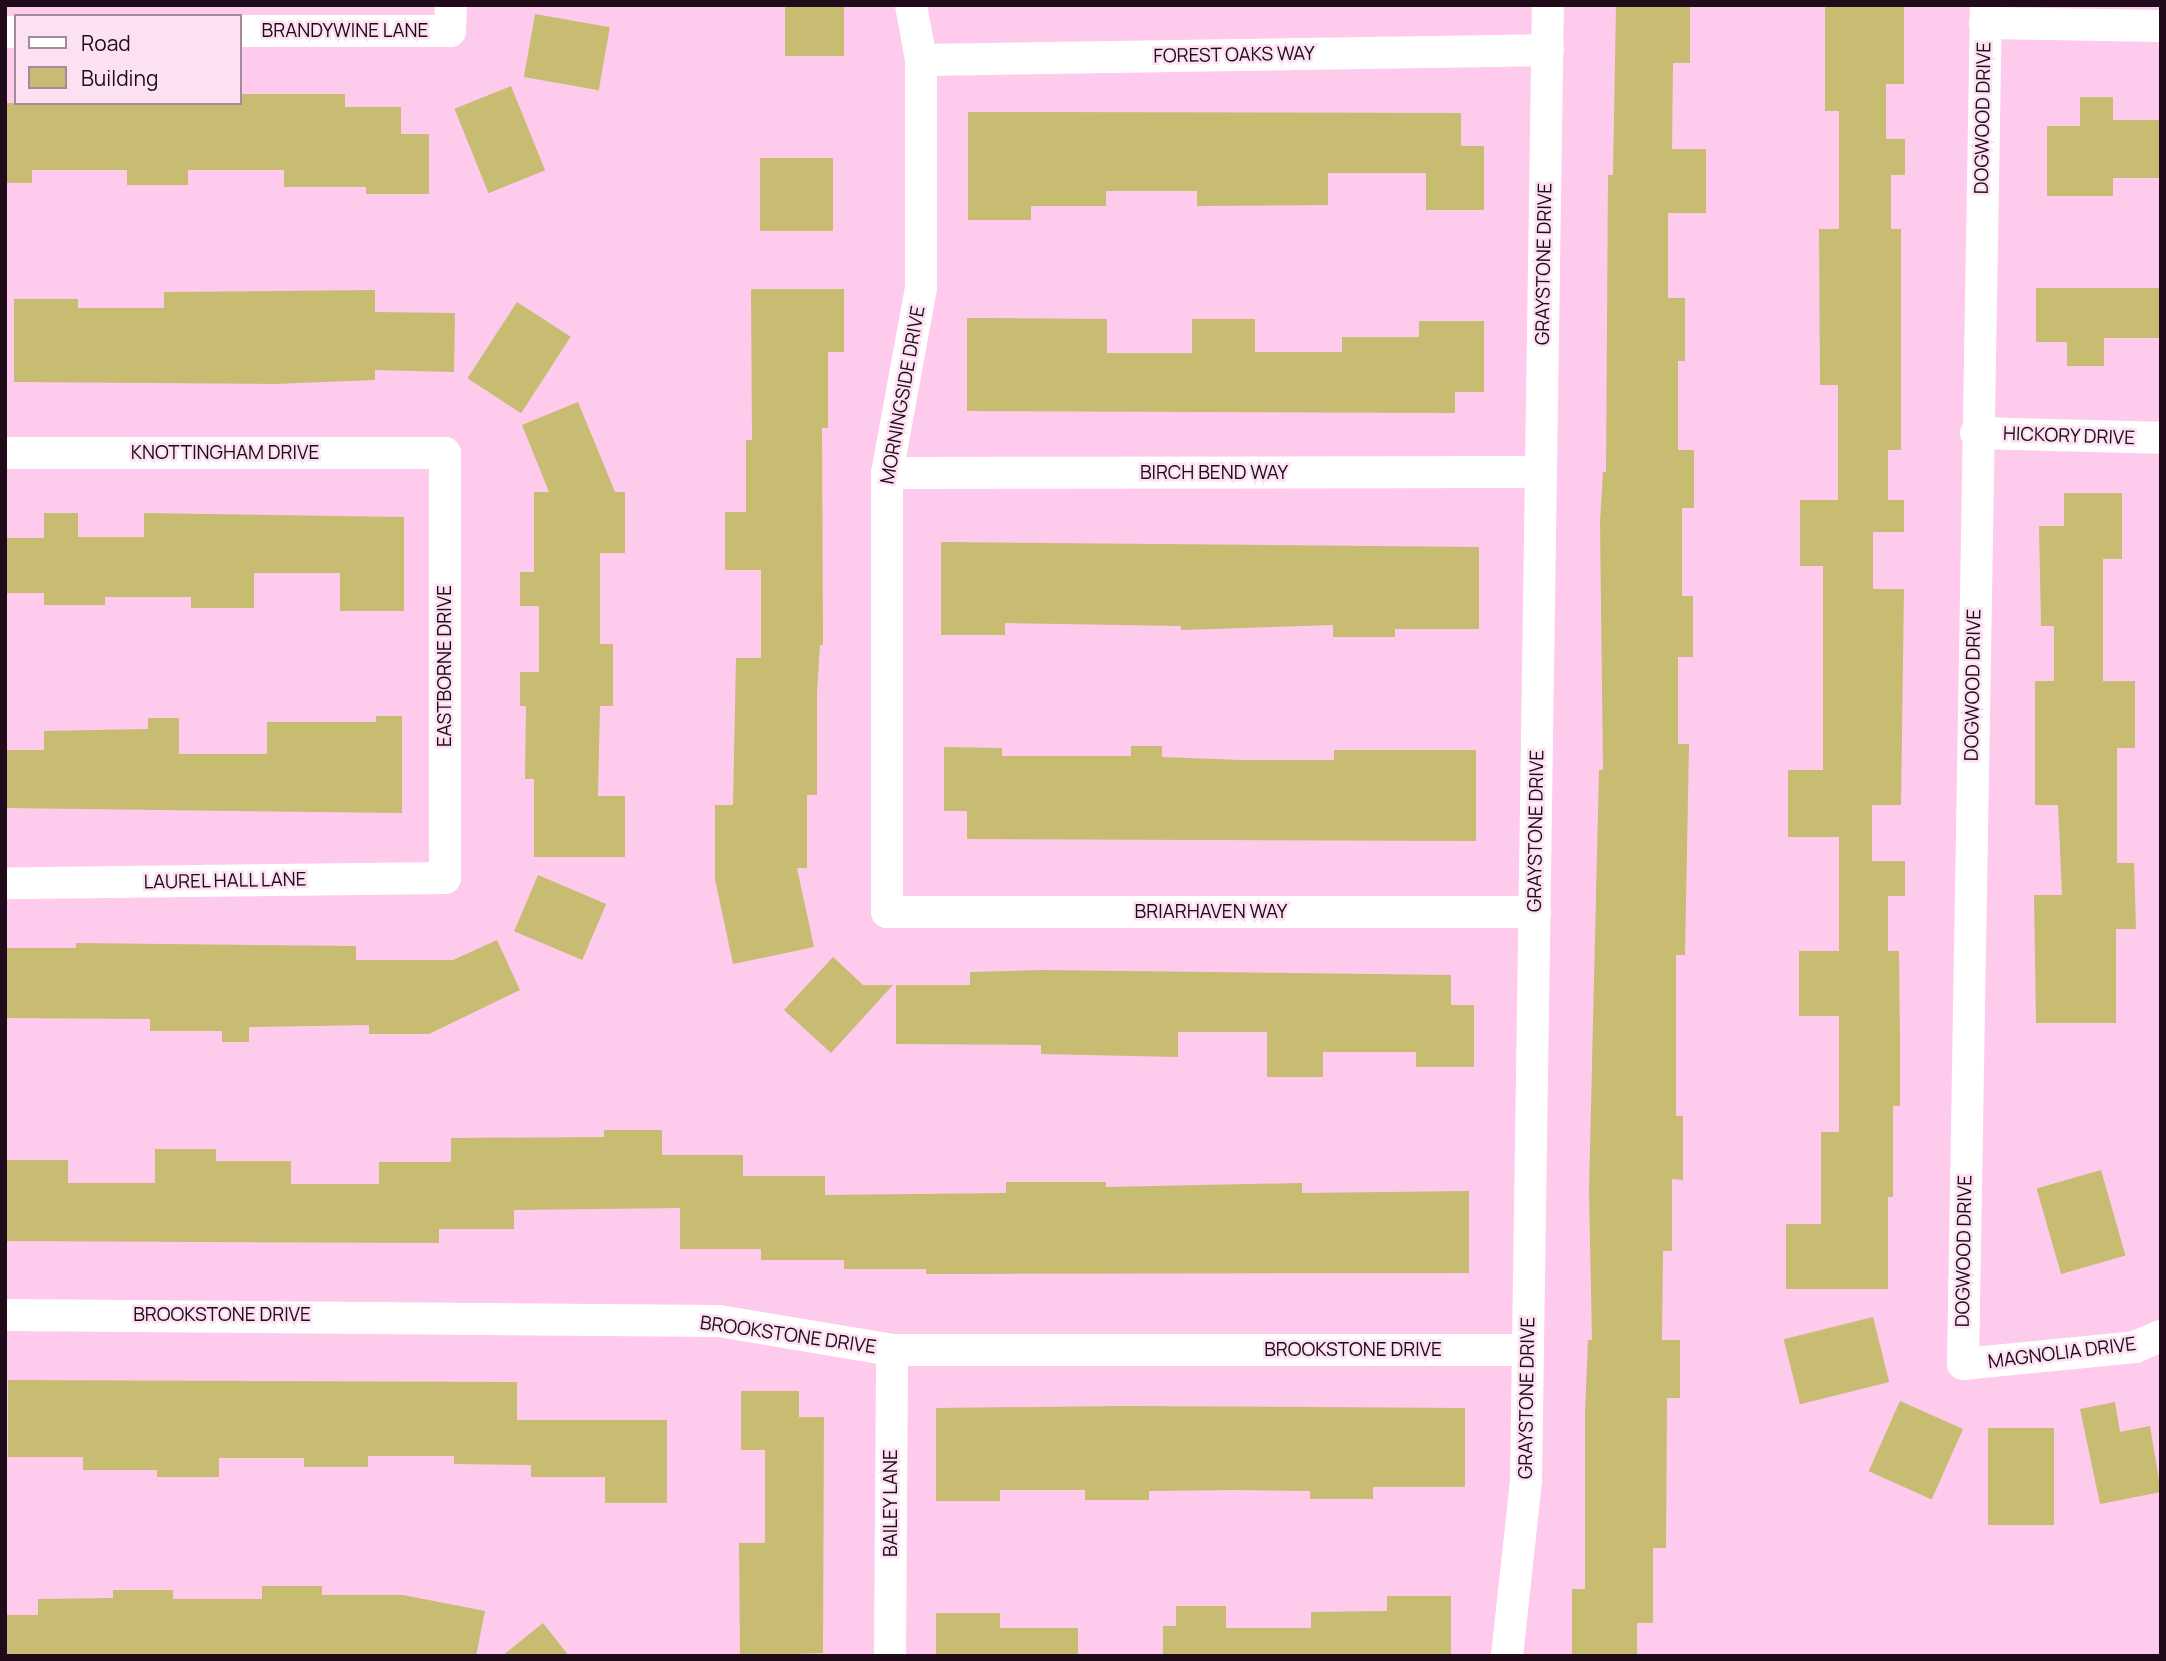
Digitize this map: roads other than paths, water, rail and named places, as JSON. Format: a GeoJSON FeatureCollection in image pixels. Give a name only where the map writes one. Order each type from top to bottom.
{"type":"FeatureCollection","features":[{"type":"Feature","properties":{"kind":"street","name":"MORNINGSIDE DRIVE"},"geometry":{"type":"LineString","coordinates":[[887,912],[887,473],[921,288],[921,60],[911,5]]}},
{"type":"Feature","properties":{"kind":"street","name":"GRAYSTONE DRIVE"},"geometry":{"type":"LineString","coordinates":[[1507,1656],[1526,1480],[1548,5]]}},
{"type":"Feature","properties":{"kind":"street"},"geometry":{"type":"LineString","coordinates":[[1986,14],[2161,26]]}},
{"type":"Feature","properties":{"kind":"street","name":"DOGWOOD DRIVE"},"geometry":{"type":"LineString","coordinates":[[1963,1364],[1976,433],[1986,14]]}},
{"type":"Feature","properties":{"kind":"street","name":"BRANDYWINE LANE"},"geometry":{"type":"LineString","coordinates":[[242,31],[451,18]]}},
{"type":"Feature","properties":{"kind":"street","name":"FOREST OAKS WAY"},"geometry":{"type":"LineString","coordinates":[[921,60],[1548,50]]}},
{"type":"Feature","properties":{"kind":"street","name":"HICKORY DRIVE"},"geometry":{"type":"LineString","coordinates":[[1976,433],[2161,438]]}},
{"type":"Feature","properties":{"kind":"street","name":"KNOTTINGHAM DRIVE"},"geometry":{"type":"LineString","coordinates":[[5,453],[445,453]]}},
{"type":"Feature","properties":{"kind":"street","name":"EASTBORNE DRIVE"},"geometry":{"type":"LineString","coordinates":[[445,453],[445,878]]}},
{"type":"Feature","properties":{"kind":"street","name":"BIRCH BEND WAY"},"geometry":{"type":"LineString","coordinates":[[887,473],[1541,472]]}},
{"type":"Feature","properties":{"kind":"street","name":"LAUREL HALL LANE"},"geometry":{"type":"LineString","coordinates":[[5,883],[445,878]]}},
{"type":"Feature","properties":{"kind":"street","name":"BRIARHAVEN WAY"},"geometry":{"type":"LineString","coordinates":[[887,912],[1535,912]]}},
{"type":"Feature","properties":{"kind":"street","name":"BROOKSTONE DRIVE"},"geometry":{"type":"LineString","coordinates":[[5,1315],[719,1321],[892,1350],[1528,1350]]}},
{"type":"Feature","properties":{"kind":"street","name":"MAGNOLIA DRIVE"},"geometry":{"type":"LineString","coordinates":[[1963,1364],[2135,1347],[2161,1336]]}},
{"type":"Feature","properties":{"kind":"street","name":"BAILEY LANE"},"geometry":{"type":"LineString","coordinates":[[890,1656],[892,1350]]}}]}
